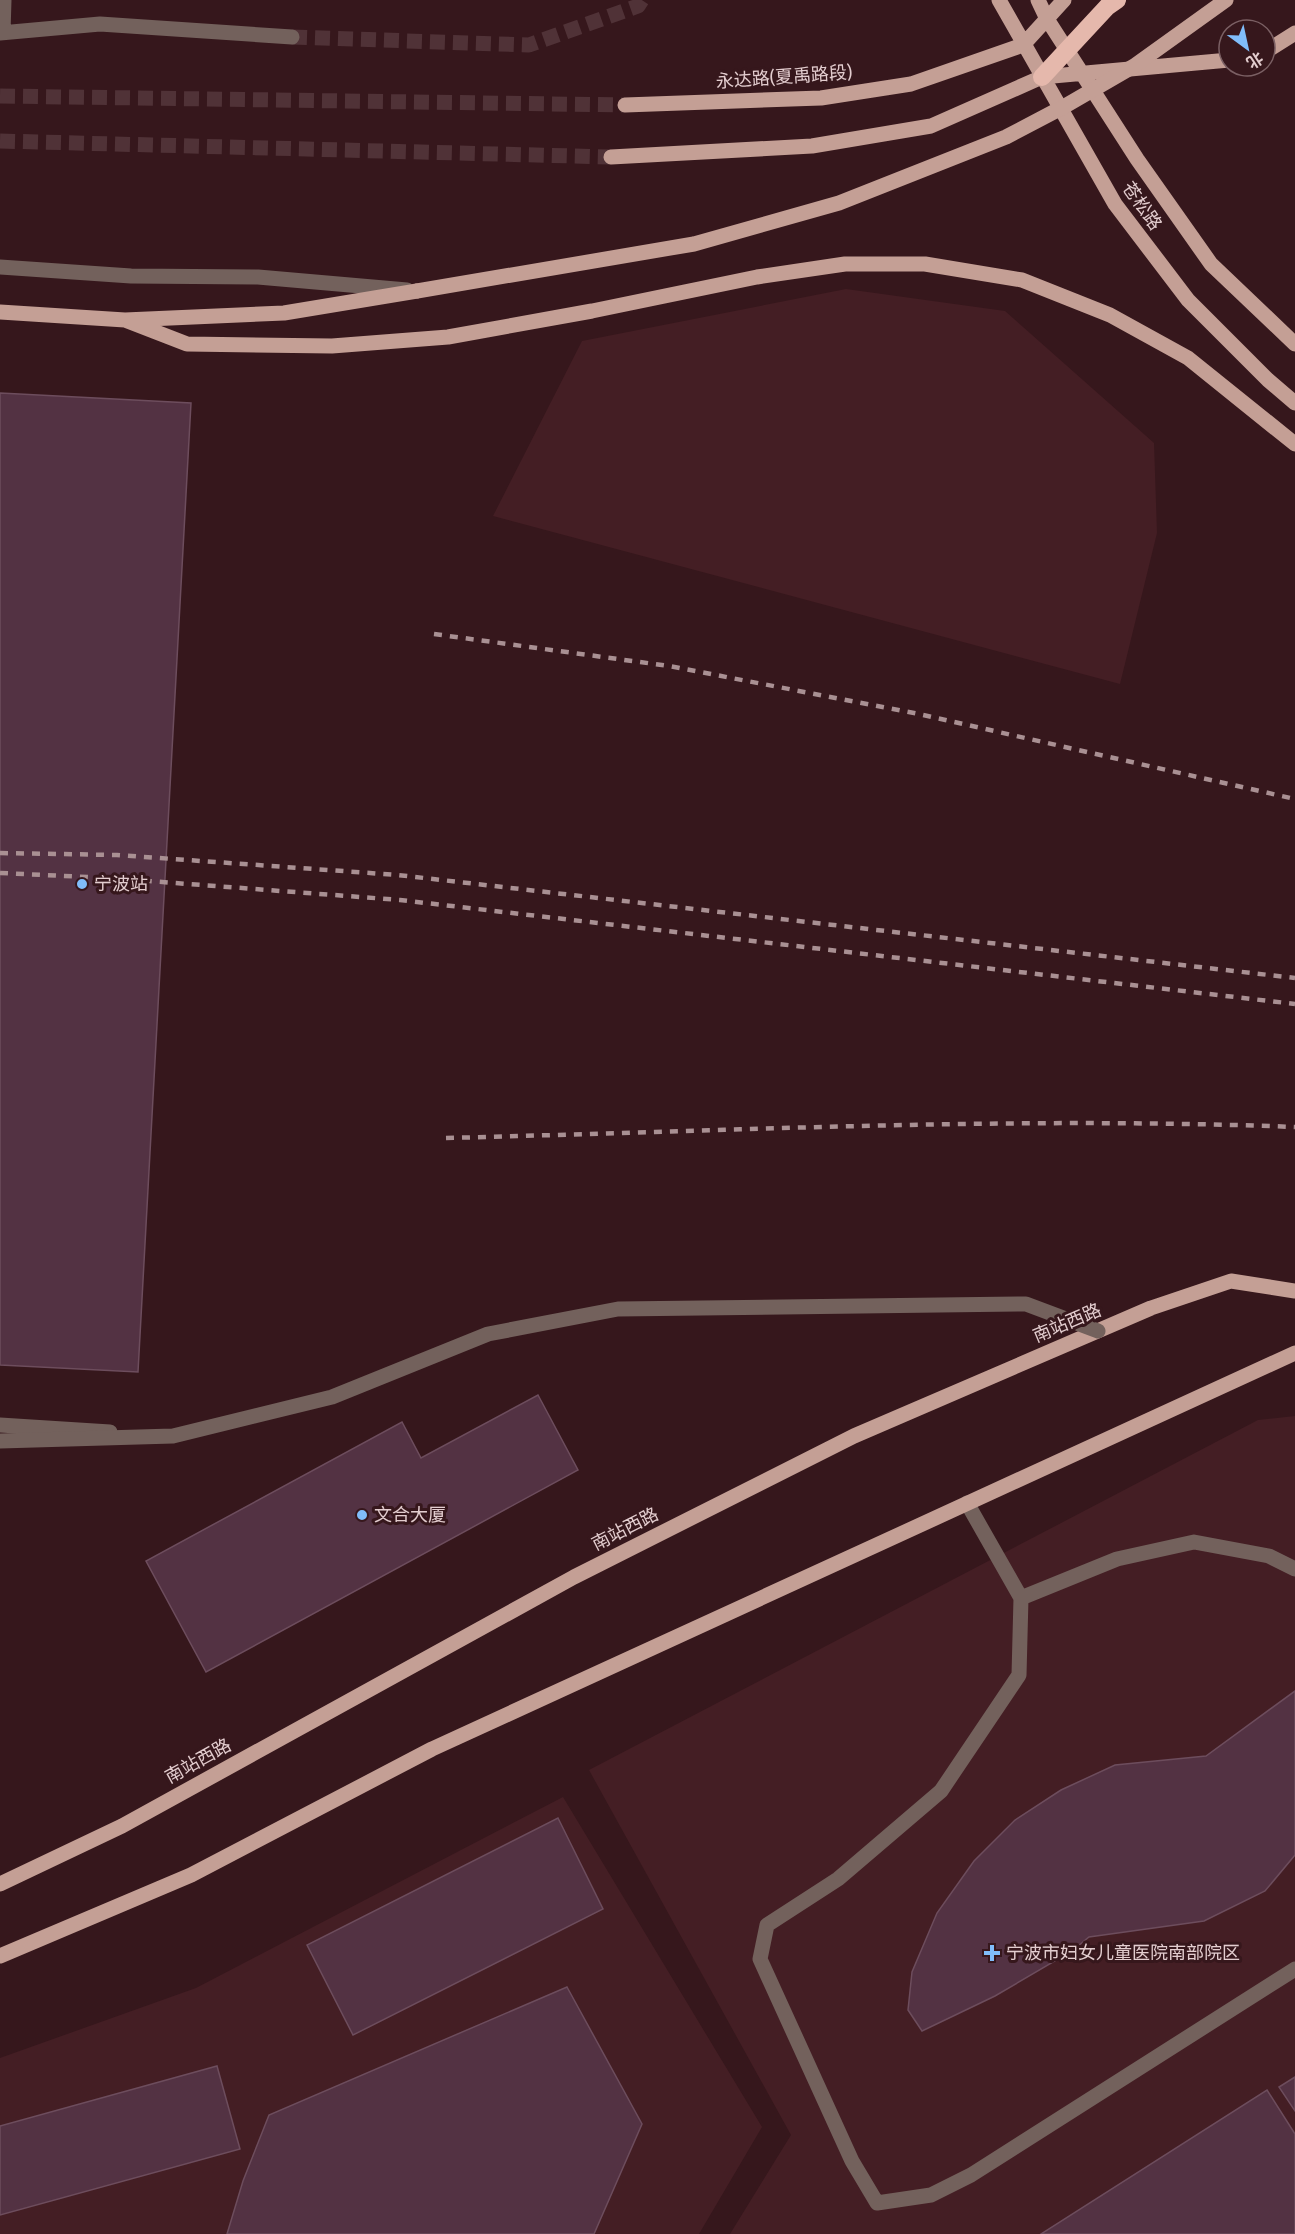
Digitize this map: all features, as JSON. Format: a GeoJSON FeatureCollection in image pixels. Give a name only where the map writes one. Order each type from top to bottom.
{"type":"FeatureCollection","features":[{"type":"Feature","properties":{"kind":"highway"},"geometry":{"type":"LineString","coordinates":[[1042,77],[1107,7],[1117,0]]}},
{"type":"Feature","properties":{"kind":"main road","name":"苍松路"},"geometry":{"type":"LineString","coordinates":[[999,0],[1115,204],[1188,300],[1268,380],[1295,403]]}},
{"type":"Feature","properties":{"kind":"main road","name":"苍松路"},"geometry":{"type":"LineString","coordinates":[[1038,0],[1047,19],[1137,159],[1211,264],[1295,344]]}},
{"type":"Feature","properties":{"kind":"main road","name":"永达路(夏禹路段)"},"geometry":{"type":"LineString","coordinates":[[625,105],[821,98],[911,84],[1023,45],[1064,0]]}},
{"type":"Feature","properties":{"kind":"main road"},"geometry":{"type":"LineString","coordinates":[[0,312],[125,320],[284,313],[694,244],[839,203],[1006,137],[1134,66],[1226,0]]}},
{"type":"Feature","properties":{"kind":"main road"},"geometry":{"type":"LineString","coordinates":[[1277,44],[1295,33]]}},
{"type":"Feature","properties":{"kind":"main road"},"geometry":{"type":"LineString","coordinates":[[611,157],[812,146],[931,126],[1042,77],[1217,61]]}},
{"type":"Feature","properties":{"kind":"main road"},"geometry":{"type":"LineString","coordinates":[[125,320],[187,344],[332,345],[448,337],[592,311],[757,277],[834,266],[926,264],[1022,280],[1110,315],[1188,358],[1295,444]]}},
{"type":"Feature","properties":{"kind":"main road","name":"南站西路"},"geometry":{"type":"LineString","coordinates":[[0,1884],[122,1826],[615,1556],[854,1436],[1151,1308],[1231,1281],[1295,1291]]}},
{"type":"Feature","properties":{"kind":"main road"},"geometry":{"type":"LineString","coordinates":[[0,1956],[191,1875],[432,1749],[1295,1353]]}},
{"type":"Feature","properties":{"kind":"lane"},"geometry":{"type":"LineString","coordinates":[[4,0],[1,32],[100,24],[292,37]]}},
{"type":"Feature","properties":{"kind":"lane"},"geometry":{"type":"LineString","coordinates":[[0,267],[131,276],[258,277],[417,291]]}},
{"type":"Feature","properties":{"kind":"lane"},"geometry":{"type":"LineString","coordinates":[[0,1441],[173,1436],[332,1397],[488,1334],[618,1309],[1026,1304],[1098,1331]]}},
{"type":"Feature","properties":{"kind":"lane"},"geometry":{"type":"LineString","coordinates":[[0,1425],[173,1436]]}},
{"type":"Feature","properties":{"kind":"lane"},"geometry":{"type":"LineString","coordinates":[[967,1503],[1022,1598],[1019,1676],[941,1791],[838,1879],[767,1925],[760,1959],[852,2161],[877,2203],[931,2195],[971,2175],[1295,1969]]}},
{"type":"Feature","properties":{"kind":"lane"},"geometry":{"type":"LineString","coordinates":[[1022,1598],[1117,1559],[1194,1542],[1269,1556],[1295,1569]]}},
{"type":"Feature","properties":{"kind":"shaded area"},"geometry":{"type":"Polygon","coordinates":[[[846,289],[1005,311],[1154,443],[1157,533],[1120,684],[493,516],[582,341],[846,289]]]}},
{"type":"Feature","properties":{"kind":"shaded area","name":"宁波市妇女儿童医院南部院区"},"geometry":{"type":"Polygon","coordinates":[[[1295,1416],[1295,2234],[730,2234],[791,2135],[589,1770],[1258,1420],[1295,1416]]]}},
{"type":"Feature","properties":{"kind":"shaded area"},"geometry":{"type":"Polygon","coordinates":[[[563,1797],[762,2127],[699,2234],[0,2234],[0,2058],[196,1988],[563,1797]]]}},
{"type":"Feature","properties":{"kind":"building","name":"宁波站"},"geometry":{"type":"Polygon","coordinates":[[[0,393],[191,403],[138,1372],[0,1365],[0,393]]]}},
{"type":"Feature","properties":{"kind":"building","name":"文合大厦"},"geometry":{"type":"Polygon","coordinates":[[[538,1395],[578,1470],[206,1672],[146,1561],[402,1422],[421,1458],[538,1395]]]}},
{"type":"Feature","properties":{"kind":"building"},"geometry":{"type":"Polygon","coordinates":[[[1295,1691],[1295,1855],[1265,1891],[1204,1921],[1089,1937],[1072,1951],[995,1996],[922,2031],[908,2010],[912,1972],[937,1913],[974,1861],[1015,1820],[1061,1790],[1115,1765],[1206,1756],[1295,1691]]]}},
{"type":"Feature","properties":{"kind":"building"},"geometry":{"type":"Polygon","coordinates":[[[558,1818],[603,1909],[353,2035],[307,1945],[558,1818]]]}},
{"type":"Feature","properties":{"kind":"building"},"geometry":{"type":"Polygon","coordinates":[[[567,1987],[642,2124],[594,2234],[227,2234],[243,2181],[269,2115],[567,1987]]]}},
{"type":"Feature","properties":{"kind":"building"},"geometry":{"type":"Polygon","coordinates":[[[217,2066],[240,2149],[0,2215],[0,2126],[217,2066]]]}},
{"type":"Feature","properties":{"kind":"building"},"geometry":{"type":"Polygon","coordinates":[[[1295,2077],[1295,2111],[1279,2087],[1295,2077]]]}},
{"type":"Feature","properties":{"kind":"building"},"geometry":{"type":"Polygon","coordinates":[[[1267,2090],[1295,2134],[1295,2234],[1041,2234],[1267,2090]]]}},
{"type":"Feature","properties":{"kind":"tunnel"},"geometry":{"type":"LineString","coordinates":[[292,37],[529,45],[638,6],[642,0]]}},
{"type":"Feature","properties":{"kind":"tunnel"},"geometry":{"type":"LineString","coordinates":[[0,96],[625,105]]}},
{"type":"Feature","properties":{"kind":"tunnel"},"geometry":{"type":"LineString","coordinates":[[0,141],[611,157]]}},
{"type":"Feature","properties":{"kind":"railway"},"geometry":{"type":"LineString","coordinates":[[434,634],[669,666],[919,714],[1295,799]]}},
{"type":"Feature","properties":{"kind":"railway"},"geometry":{"type":"LineString","coordinates":[[0,853],[117,855],[398,875],[1295,978]]}},
{"type":"Feature","properties":{"kind":"railway"},"geometry":{"type":"LineString","coordinates":[[0,873],[109,878],[400,900],[1295,1004]]}},
{"type":"Feature","properties":{"kind":"railway"},"geometry":{"type":"LineString","coordinates":[[446,1138],[977,1124],[1083,1123],[1295,1127]]}},
{"type":"Feature","properties":{"kind":"place","name":"宁波站"},"geometry":{"type":"Point","coordinates":[82,884]}},
{"type":"Feature","properties":{"kind":"place","name":"文合大厦"},"geometry":{"type":"Point","coordinates":[362,1515]}},
{"type":"Feature","properties":{"kind":"place","name":"宁波市妇女儿童医院南部院区"},"geometry":{"type":"Point","coordinates":[992,1953]}}]}
